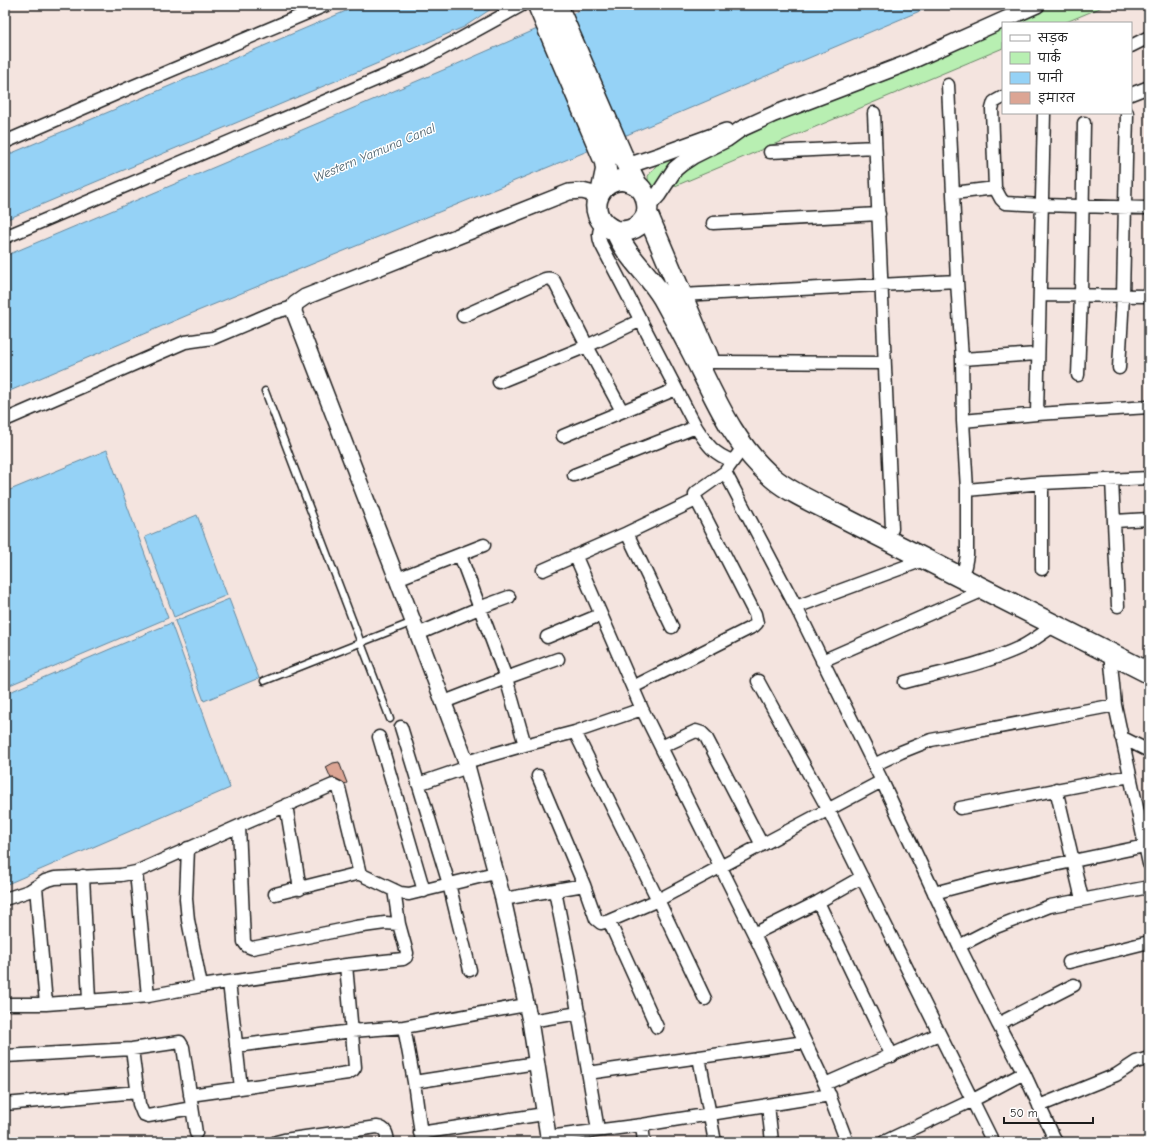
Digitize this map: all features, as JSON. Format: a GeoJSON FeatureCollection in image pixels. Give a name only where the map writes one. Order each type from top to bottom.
{"type":"FeatureCollection","features":[{"type":"Feature","properties":{"kind":"highway"},"geometry":{"type":"LineString","coordinates":[[538,5],[618,161],[643,191],[646,198],[647,210],[681,295],[711,362],[744,426],[768,457],[793,478],[892,529],[963,572],[1149,660]]}},
{"type":"Feature","properties":{"kind":"highway"},"geometry":{"type":"LineString","coordinates":[[557,5],[618,161]]}},
{"type":"Feature","properties":{"kind":"highway"},"geometry":{"type":"LineString","coordinates":[[618,161],[606,170],[596,203],[596,210],[599,217],[662,296],[721,411],[739,454],[759,465],[774,479],[787,488],[926,559],[963,572],[984,590],[1149,673]]}},
{"type":"Feature","properties":{"kind":"highway"},"geometry":{"type":"LineString","coordinates":[[600,192],[608,184],[615,181],[623,180],[637,185]]}},
{"type":"Feature","properties":{"kind":"highway"},"geometry":{"type":"LineString","coordinates":[[609,228],[624,232],[631,230],[638,226],[643,220],[647,210]]}},
{"type":"Feature","properties":{"kind":"street"},"geometry":{"type":"LineString","coordinates":[[5,142],[326,5]]}},
{"type":"Feature","properties":{"kind":"street"},"geometry":{"type":"LineString","coordinates":[[5,237],[422,60],[522,5]]}},
{"type":"Feature","properties":{"kind":"street"},"geometry":{"type":"LineString","coordinates":[[647,210],[675,169],[693,156],[727,139],[740,129],[905,64],[1037,5]]}},
{"type":"Feature","properties":{"kind":"street"},"geometry":{"type":"LineString","coordinates":[[1132,46],[1149,37]]}},
{"type":"Feature","properties":{"kind":"street"},"geometry":{"type":"LineString","coordinates":[[948,85],[967,490],[967,554],[963,572]]}},
{"type":"Feature","properties":{"kind":"street"},"geometry":{"type":"LineString","coordinates":[[1132,94],[1149,87]]}},
{"type":"Feature","properties":{"kind":"street"},"geometry":{"type":"LineString","coordinates":[[1002,98],[994,102],[992,109],[995,188],[1001,199],[1005,202],[1042,205],[1149,208]]}},
{"type":"Feature","properties":{"kind":"street"},"geometry":{"type":"LineString","coordinates":[[874,113],[892,529]]}},
{"type":"Feature","properties":{"kind":"street"},"geometry":{"type":"LineString","coordinates":[[1037,414],[1037,354],[1040,295],[1044,114]]}},
{"type":"Feature","properties":{"kind":"street"},"geometry":{"type":"LineString","coordinates":[[1119,368],[1123,296],[1127,114]]}},
{"type":"Feature","properties":{"kind":"street"},"geometry":{"type":"LineString","coordinates":[[1078,375],[1082,296],[1084,123]]}},
{"type":"Feature","properties":{"kind":"street"},"geometry":{"type":"LineString","coordinates":[[618,161],[660,155],[724,131],[740,129]]}},
{"type":"Feature","properties":{"kind":"street"},"geometry":{"type":"LineString","coordinates":[[770,152],[875,147]]}},
{"type":"Feature","properties":{"kind":"street"},"geometry":{"type":"LineString","coordinates":[[954,193],[995,188]]}},
{"type":"Feature","properties":{"kind":"street"},"geometry":{"type":"LineString","coordinates":[[600,192],[569,192],[305,297],[296,303],[294,307],[296,319],[416,628],[467,765],[503,900],[530,1021],[549,1140],[598,1130],[642,1126],[768,1105],[828,1090],[892,1056],[939,1034]]}},
{"type":"Feature","properties":{"kind":"street"},"geometry":{"type":"LineString","coordinates":[[713,223],[879,214]]}},
{"type":"Feature","properties":{"kind":"street"},"geometry":{"type":"LineString","coordinates":[[609,228],[598,230],[598,237],[601,244],[696,427],[708,446],[723,458],[739,454]]}},
{"type":"Feature","properties":{"kind":"street"},"geometry":{"type":"LineString","coordinates":[[463,316],[549,278],[554,281],[622,412]]}},
{"type":"Feature","properties":{"kind":"street"},"geometry":{"type":"LineString","coordinates":[[681,295],[957,281]]}},
{"type":"Feature","properties":{"kind":"street"},"geometry":{"type":"LineString","coordinates":[[1040,295],[1149,296]]}},
{"type":"Feature","properties":{"kind":"street"},"geometry":{"type":"LineString","coordinates":[[5,420],[185,342],[213,338],[272,313],[294,307]]}},
{"type":"Feature","properties":{"kind":"street"},"geometry":{"type":"LineString","coordinates":[[499,382],[587,346],[641,320]]}},
{"type":"Feature","properties":{"kind":"street"},"geometry":{"type":"LineString","coordinates":[[962,358],[1037,354]]}},
{"type":"Feature","properties":{"kind":"street"},"geometry":{"type":"LineString","coordinates":[[711,362],[884,363]]}},
{"type":"Feature","properties":{"kind":"street"},"geometry":{"type":"LineString","coordinates":[[563,436],[676,389]]}},
{"type":"Feature","properties":{"kind":"street"},"geometry":{"type":"LineString","coordinates":[[963,421],[1037,414],[1149,407]]}},
{"type":"Feature","properties":{"kind":"street"},"geometry":{"type":"LineString","coordinates":[[574,475],[696,427]]}},
{"type":"Feature","properties":{"kind":"street"},"geometry":{"type":"LineString","coordinates":[[633,687],[754,626],[757,623],[755,614],[696,500],[695,494],[725,472],[739,454]]}},
{"type":"Feature","properties":{"kind":"street"},"geometry":{"type":"LineString","coordinates":[[725,472],[796,607],[882,781],[959,946],[1024,1073],[1056,1142]]}},
{"type":"Feature","properties":{"kind":"street"},"geometry":{"type":"LineString","coordinates":[[967,490],[1149,478]]}},
{"type":"Feature","properties":{"kind":"street"},"geometry":{"type":"LineString","coordinates":[[1112,480],[1118,606]]}},
{"type":"Feature","properties":{"kind":"street"},"geometry":{"type":"LineString","coordinates":[[1042,484],[1042,569]]}},
{"type":"Feature","properties":{"kind":"street"},"geometry":{"type":"LineString","coordinates":[[544,570],[627,534],[696,500]]}},
{"type":"Feature","properties":{"kind":"street"},"geometry":{"type":"LineString","coordinates":[[1115,521],[1149,519]]}},
{"type":"Feature","properties":{"kind":"street"},"geometry":{"type":"LineString","coordinates":[[627,534],[672,627]]}},
{"type":"Feature","properties":{"kind":"street"},"geometry":{"type":"LineString","coordinates":[[397,579],[484,545]]}},
{"type":"Feature","properties":{"kind":"street"},"geometry":{"type":"LineString","coordinates":[[460,555],[506,678],[525,745]]}},
{"type":"Feature","properties":{"kind":"street"},"geometry":{"type":"LineString","coordinates":[[576,556],[600,615],[642,709],[754,934],[828,1090],[847,1142]]}},
{"type":"Feature","properties":{"kind":"street"},"geometry":{"type":"LineString","coordinates":[[796,607],[926,559]]}},
{"type":"Feature","properties":{"kind":"street"},"geometry":{"type":"LineString","coordinates":[[822,661],[984,590]]}},
{"type":"Feature","properties":{"kind":"street"},"geometry":{"type":"LineString","coordinates":[[416,628],[509,598]]}},
{"type":"Feature","properties":{"kind":"street"},"geometry":{"type":"LineString","coordinates":[[547,637],[600,615]]}},
{"type":"Feature","properties":{"kind":"street"},"geometry":{"type":"LineString","coordinates":[[905,682],[965,666],[1007,652],[1033,640],[1055,625]]}},
{"type":"Feature","properties":{"kind":"street"},"geometry":{"type":"LineString","coordinates":[[1110,653],[1115,705],[1121,737],[1146,840],[1149,864]]}},
{"type":"Feature","properties":{"kind":"street"},"geometry":{"type":"LineString","coordinates":[[444,702],[558,659]]}},
{"type":"Feature","properties":{"kind":"street"},"geometry":{"type":"LineString","coordinates":[[758,681],[828,810],[993,1142]]}},
{"type":"Feature","properties":{"kind":"street"},"geometry":{"type":"LineString","coordinates":[[874,765],[931,740],[1115,705]]}},
{"type":"Feature","properties":{"kind":"street"},"geometry":{"type":"LineString","coordinates":[[418,784],[525,745],[575,732],[642,709]]}},
{"type":"Feature","properties":{"kind":"street"},"geometry":{"type":"LineString","coordinates":[[401,727],[449,884],[470,970]]}},
{"type":"Feature","properties":{"kind":"street"},"geometry":{"type":"LineString","coordinates":[[661,747],[696,731],[702,732],[762,845]]}},
{"type":"Feature","properties":{"kind":"street"},"geometry":{"type":"LineString","coordinates":[[575,732],[705,999]]}},
{"type":"Feature","properties":{"kind":"street"},"geometry":{"type":"LineString","coordinates":[[379,737],[424,891]]}},
{"type":"Feature","properties":{"kind":"street"},"geometry":{"type":"LineString","coordinates":[[1121,737],[1149,751]]}},
{"type":"Feature","properties":{"kind":"street"},"geometry":{"type":"LineString","coordinates":[[538,776],[584,885],[596,919],[600,923],[609,921],[658,900],[882,781]]}},
{"type":"Feature","properties":{"kind":"street"},"geometry":{"type":"LineString","coordinates":[[960,808],[1130,776]]}},
{"type":"Feature","properties":{"kind":"street"},"geometry":{"type":"LineString","coordinates":[[5,899],[29,891],[50,879],[121,875],[136,872],[333,785],[339,788],[360,874]]}},
{"type":"Feature","properties":{"kind":"street"},"geometry":{"type":"LineString","coordinates":[[1056,789],[1082,899]]}},
{"type":"Feature","properties":{"kind":"street"},"geometry":{"type":"LineString","coordinates":[[286,805],[300,888]]}},
{"type":"Feature","properties":{"kind":"street"},"geometry":{"type":"LineString","coordinates":[[239,826],[244,942],[247,946],[252,948],[356,927],[386,923],[399,924]]}},
{"type":"Feature","properties":{"kind":"street"},"geometry":{"type":"LineString","coordinates":[[934,893],[987,879],[1074,861],[1146,840]]}},
{"type":"Feature","properties":{"kind":"street"},"geometry":{"type":"LineString","coordinates":[[188,848],[186,899],[188,920],[201,986]]}},
{"type":"Feature","properties":{"kind":"street"},"geometry":{"type":"LineString","coordinates":[[136,872],[148,996]]}},
{"type":"Feature","properties":{"kind":"street"},"geometry":{"type":"LineString","coordinates":[[275,894],[360,874],[394,890],[408,894],[495,873]]}},
{"type":"Feature","properties":{"kind":"street"},"geometry":{"type":"LineString","coordinates":[[83,876],[89,1000]]}},
{"type":"Feature","properties":{"kind":"street"},"geometry":{"type":"LineString","coordinates":[[754,934],[818,902],[862,877]]}},
{"type":"Feature","properties":{"kind":"street"},"geometry":{"type":"LineString","coordinates":[[503,900],[584,885]]}},
{"type":"Feature","properties":{"kind":"street"},"geometry":{"type":"LineString","coordinates":[[36,887],[46,1004]]}},
{"type":"Feature","properties":{"kind":"street"},"geometry":{"type":"LineString","coordinates":[[959,946],[996,927],[1050,906],[1149,887]]}},
{"type":"Feature","properties":{"kind":"street"},"geometry":{"type":"LineString","coordinates":[[5,1004],[46,1004],[148,996],[201,986],[346,965],[403,959],[407,953],[399,924],[394,890]]}},
{"type":"Feature","properties":{"kind":"street"},"geometry":{"type":"LineString","coordinates":[[555,891],[579,1013],[598,1130]]}},
{"type":"Feature","properties":{"kind":"street"},"geometry":{"type":"LineString","coordinates":[[818,902],[892,1056]]}},
{"type":"Feature","properties":{"kind":"street"},"geometry":{"type":"LineString","coordinates":[[609,921],[656,1027]]}},
{"type":"Feature","properties":{"kind":"street"},"geometry":{"type":"LineString","coordinates":[[1069,962],[1149,942]]}},
{"type":"Feature","properties":{"kind":"street"},"geometry":{"type":"LineString","coordinates":[[190,1096],[351,1072],[355,1067],[346,965]]}},
{"type":"Feature","properties":{"kind":"street"},"geometry":{"type":"LineString","coordinates":[[229,982],[241,1088]]}},
{"type":"Feature","properties":{"kind":"street"},"geometry":{"type":"LineString","coordinates":[[998,1024],[1074,985]]}},
{"type":"Feature","properties":{"kind":"street"},"geometry":{"type":"LineString","coordinates":[[236,1046],[352,1031],[404,1027],[526,1005]]}},
{"type":"Feature","properties":{"kind":"street"},"geometry":{"type":"LineString","coordinates":[[530,1021],[579,1013]]}},
{"type":"Feature","properties":{"kind":"street"},"geometry":{"type":"LineString","coordinates":[[404,1027],[414,1082],[421,1137],[544,1114]]}},
{"type":"Feature","properties":{"kind":"street"},"geometry":{"type":"LineString","coordinates":[[5,1056],[132,1049],[175,1042],[181,1043],[183,1047],[196,1133]]}},
{"type":"Feature","properties":{"kind":"street"},"geometry":{"type":"LineString","coordinates":[[588,1073],[805,1042]]}},
{"type":"Feature","properties":{"kind":"street"},"geometry":{"type":"LineString","coordinates":[[132,1049],[139,1104],[145,1116],[192,1108]]}},
{"type":"Feature","properties":{"kind":"street"},"geometry":{"type":"LineString","coordinates":[[699,1057],[715,1142]]}},
{"type":"Feature","properties":{"kind":"street"},"geometry":{"type":"LineString","coordinates":[[1039,1106],[1116,1074],[1136,1062],[1149,1058]]}},
{"type":"Feature","properties":{"kind":"street"},"geometry":{"type":"LineString","coordinates":[[414,1082],[536,1063]]}},
{"type":"Feature","properties":{"kind":"street"},"geometry":{"type":"LineString","coordinates":[[884,1142],[973,1100],[1024,1073]]}},
{"type":"Feature","properties":{"kind":"street"},"geometry":{"type":"LineString","coordinates":[[5,1104],[137,1092]]}},
{"type":"Feature","properties":{"kind":"street"},"geometry":{"type":"LineString","coordinates":[[768,1105],[772,1142]]}},
{"type":"Feature","properties":{"kind":"street"},"geometry":{"type":"LineString","coordinates":[[642,1126],[644,1142]]}},
{"type":"Feature","properties":{"kind":"street"},"geometry":{"type":"LineString","coordinates":[[276,1142],[381,1127],[386,1131],[388,1142]]}},
{"type":"Feature","properties":{"kind":"lane"},"geometry":{"type":"LineString","coordinates":[[266,391],[390,719]]}},
{"type":"Feature","properties":{"kind":"lane"},"geometry":{"type":"LineString","coordinates":[[264,681],[361,643],[416,628]]}},
{"type":"Feature","properties":{"kind":"green space"},"geometry":{"type":"Polygon","coordinates":[[[1025,5],[1107,5],[1066,22],[1002,22],[1002,48],[649,197],[648,176],[662,158],[1025,5]]]}},
{"type":"Feature","properties":{"kind":"water"},"geometry":{"type":"Polygon","coordinates":[[[360,5],[497,5],[464,27],[5,220],[5,156],[360,5]]]}},
{"type":"Feature","properties":{"kind":"water","name":"Western Yamuna Canal"},"geometry":{"type":"Polygon","coordinates":[[[592,5],[934,5],[629,134],[188,315],[5,393],[5,256],[455,65],[592,5]]]}},
{"type":"Feature","properties":{"kind":"water"},"geometry":{"type":"Polygon","coordinates":[[[107,450],[168,618],[5,687],[5,492],[107,450]]]}},
{"type":"Feature","properties":{"kind":"water"},"geometry":{"type":"Polygon","coordinates":[[[197,515],[227,595],[174,617],[145,537],[197,515]]]}},
{"type":"Feature","properties":{"kind":"water"},"geometry":{"type":"Polygon","coordinates":[[[229,599],[259,678],[204,701],[175,621],[229,599]]]}},
{"type":"Feature","properties":{"kind":"water"},"geometry":{"type":"Polygon","coordinates":[[[171,623],[230,788],[5,885],[5,694],[171,623]]]}},
{"type":"Feature","properties":{"kind":"building"},"geometry":{"type":"Polygon","coordinates":[[[339,762],[347,783],[339,786],[333,783],[326,767],[333,763],[339,762]]]}}]}
